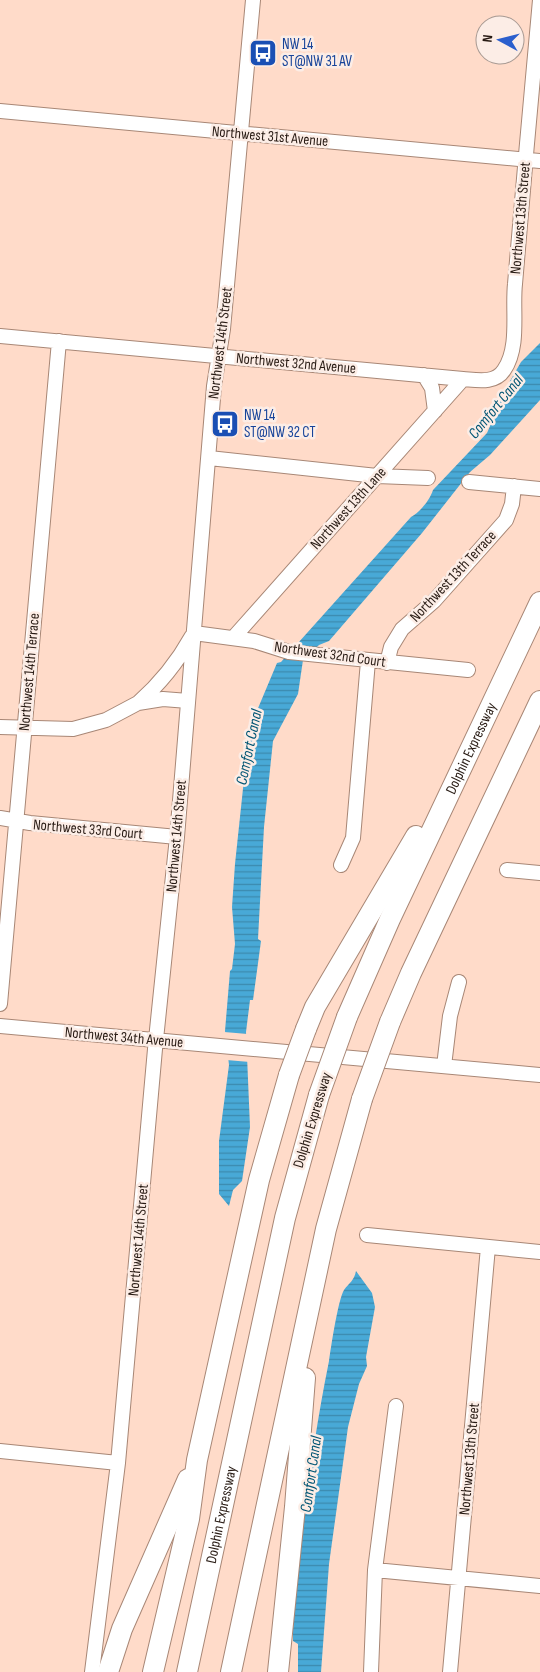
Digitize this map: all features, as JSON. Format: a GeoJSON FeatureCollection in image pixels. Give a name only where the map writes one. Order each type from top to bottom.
{"type":"FeatureCollection","features":[{"type":"Feature","properties":{"kind":"highway","name":"Dolphin Expressway"},"geometry":{"type":"LineString","coordinates":[[187,1672],[285,1218],[319,1095],[346,1017],[378,945],[540,602]]}},
{"type":"Feature","properties":{"kind":"highway"},"geometry":{"type":"LineString","coordinates":[[231,1672],[336,1188],[362,1099],[390,1022],[540,701]]}},
{"type":"Feature","properties":{"kind":"highway"},"geometry":{"type":"LineString","coordinates":[[153,1672],[189,1519],[197,1460],[259,1180],[289,1075],[315,1007],[482,725]]}},
{"type":"Feature","properties":{"kind":"highway"},"geometry":{"type":"LineString","coordinates":[[278,1672],[295,1507],[310,1302]]}},
{"type":"Feature","properties":{"kind":"highway"},"geometry":{"type":"LineString","coordinates":[[108,1672],[122,1629],[197,1460]]}},
{"type":"Feature","properties":{"kind":"street","name":"Northwest 14th Street"},"geometry":{"type":"LineString","coordinates":[[92,1672],[118,1463],[209,458],[253,0]]}},
{"type":"Feature","properties":{"kind":"street","name":"Northwest 13th Street"},"geometry":{"type":"LineString","coordinates":[[501,373],[508,364],[512,343],[514,291],[540,0]]}},
{"type":"Feature","properties":{"kind":"street","name":"Northwest 31st Avenue"},"geometry":{"type":"LineString","coordinates":[[0,111],[540,161]]}},
{"type":"Feature","properties":{"kind":"street","name":"Northwest 32nd Avenue"},"geometry":{"type":"LineString","coordinates":[[0,336],[463,379],[488,380],[501,373]]}},
{"type":"Feature","properties":{"kind":"street","name":"Northwest 14th Terrace"},"geometry":{"type":"LineString","coordinates":[[0,1004],[58,341]]}},
{"type":"Feature","properties":{"kind":"street"},"geometry":{"type":"LineString","coordinates":[[424,375],[432,388],[435,411]]}},
{"type":"Feature","properties":{"kind":"street","name":"Northwest 13th Lane"},"geometry":{"type":"LineString","coordinates":[[234,637],[463,379]]}},
{"type":"Feature","properties":{"kind":"street"},"geometry":{"type":"LineString","coordinates":[[209,458],[377,476],[428,478]]}},
{"type":"Feature","properties":{"kind":"street"},"geometry":{"type":"LineString","coordinates":[[470,482],[540,489]]}},
{"type":"Feature","properties":{"kind":"street","name":"Northwest 13th Terrace"},"geometry":{"type":"LineString","coordinates":[[387,663],[391,647],[402,629],[434,600],[506,520],[512,504],[514,486]]}},
{"type":"Feature","properties":{"kind":"street"},"geometry":{"type":"LineString","coordinates":[[0,727],[62,730],[83,728],[117,715],[138,703],[160,684],[194,633]]}},
{"type":"Feature","properties":{"kind":"street","name":"Northwest 32nd Court"},"geometry":{"type":"LineString","coordinates":[[194,633],[234,637],[289,652],[468,670]]}},
{"type":"Feature","properties":{"kind":"street"},"geometry":{"type":"LineString","coordinates":[[341,865],[353,838],[368,661]]}},
{"type":"Feature","properties":{"kind":"street"},"geometry":{"type":"LineString","coordinates":[[138,703],[163,699],[188,701]]}},
{"type":"Feature","properties":{"kind":"street","name":"Northwest 33rd Court"},"geometry":{"type":"LineString","coordinates":[[0,818],[16,822],[176,837]]}},
{"type":"Feature","properties":{"kind":"street"},"geometry":{"type":"LineString","coordinates":[[507,870],[540,873]]}},
{"type":"Feature","properties":{"kind":"street"},"geometry":{"type":"LineString","coordinates":[[444,1066],[450,1016],[459,982]]}},
{"type":"Feature","properties":{"kind":"street","name":"Northwest 34th Avenue"},"geometry":{"type":"LineString","coordinates":[[0,1026],[540,1075]]}},
{"type":"Feature","properties":{"kind":"street"},"geometry":{"type":"LineString","coordinates":[[367,1235],[540,1252]]}},
{"type":"Feature","properties":{"kind":"street","name":"Northwest 13th Street"},"geometry":{"type":"LineString","coordinates":[[450,1672],[488,1247]]}},
{"type":"Feature","properties":{"kind":"street"},"geometry":{"type":"LineString","coordinates":[[371,1672],[375,1570],[396,1406]]}},
{"type":"Feature","properties":{"kind":"street"},"geometry":{"type":"LineString","coordinates":[[0,1451],[118,1463]]}},
{"type":"Feature","properties":{"kind":"street"},"geometry":{"type":"LineString","coordinates":[[375,1570],[540,1586]]}},
{"type":"Feature","properties":{"kind":"water","name":"Comfort Canal"},"geometry":{"type":"Polygon","coordinates":[[[540,343],[540,400],[490,455],[470,472],[422,533],[329,641],[319,645],[303,660],[298,694],[273,741],[264,827],[258,939],[261,941],[253,1000],[250,1000],[246,1032],[250,1127],[242,1181],[233,1190],[229,1206],[219,1194],[219,1141],[229,1065],[225,1031],[230,971],[232,969],[235,944],[232,907],[235,864],[247,751],[256,713],[277,663],[281,662],[411,517],[421,509],[430,498],[433,490],[487,433],[494,417],[498,397],[506,388],[521,362],[540,343]]]}},
{"type":"Feature","properties":{"kind":"water"},"geometry":{"type":"Polygon","coordinates":[[[356,1271],[372,1293],[375,1307],[366,1357],[367,1366],[359,1384],[348,1427],[329,1564],[321,1672],[298,1672],[298,1644],[293,1641],[293,1629],[312,1461],[339,1303],[344,1290],[353,1280],[356,1271]]]}},
{"type":"Feature","properties":{"kind":"pier"},"geometry":{"type":"Polygon","coordinates":[[[224,1032],[248,1034],[250,1062],[226,1060],[224,1032]]]}},
{"type":"Feature","properties":{"kind":"place","name":"NW 14 ST@NW 31 AV"},"geometry":{"type":"Point","coordinates":[263,53]}},
{"type":"Feature","properties":{"kind":"place","name":"NW 14 ST@NW 32 CT"},"geometry":{"type":"Point","coordinates":[225,424]}}]}
